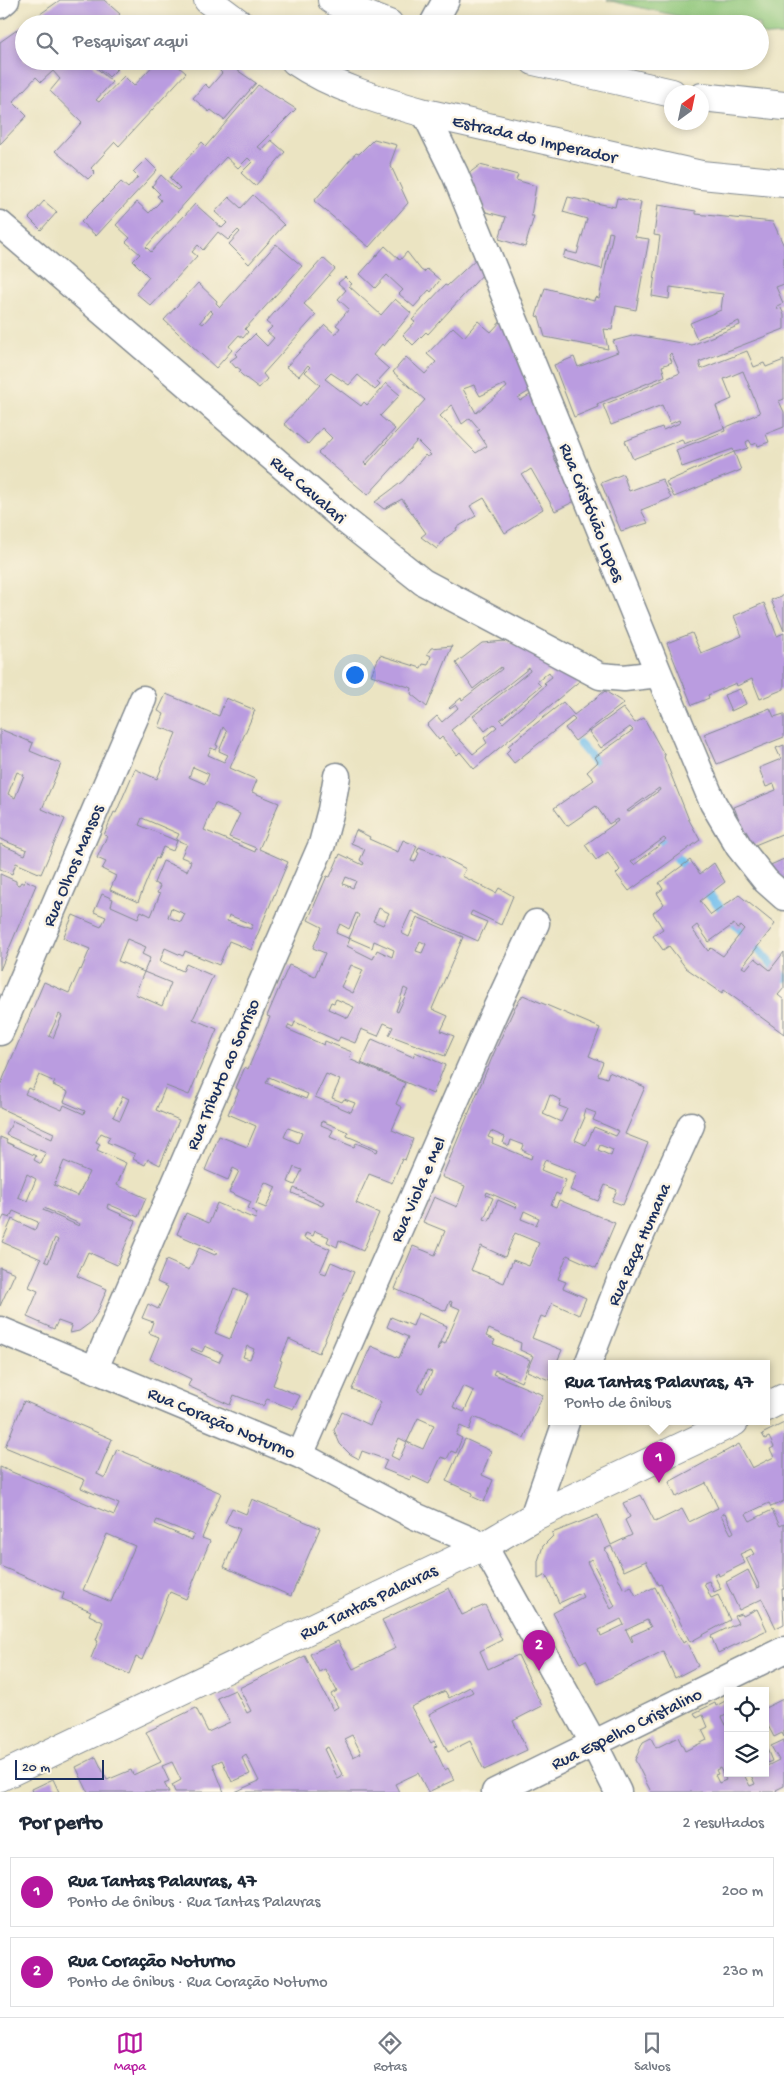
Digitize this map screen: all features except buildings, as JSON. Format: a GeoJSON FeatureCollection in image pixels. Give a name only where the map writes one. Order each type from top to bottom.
{"type":"FeatureCollection","features":[{"type":"Feature","properties":{"kind":"main road"},"geometry":{"type":"LineString","coordinates":[[208,0],[228,15]]}},
{"type":"Feature","properties":{"kind":"main road"},"geometry":{"type":"LineString","coordinates":[[332,0],[366,15]]}},
{"type":"Feature","properties":{"kind":"main road","name":"Estrada do Imperador"},"geometry":{"type":"LineString","coordinates":[[308,70],[391,104],[425,113],[701,175],[784,182]]}},
{"type":"Feature","properties":{"kind":"main road"},"geometry":{"type":"LineString","coordinates":[[572,70],[664,92]]}},
{"type":"Feature","properties":{"kind":"main road"},"geometry":{"type":"LineString","coordinates":[[709,98],[784,106]]}},
{"type":"Feature","properties":{"kind":"main road"},"geometry":{"type":"LineString","coordinates":[[770,1404],[784,1398]]}},
{"type":"Feature","properties":{"kind":"main road","name":"Rua Tantas Palavras"},"geometry":{"type":"LineString","coordinates":[[0,1777],[484,1546],[533,1517],[728,1425]]}},
{"type":"Feature","properties":{"kind":"street"},"geometry":{"type":"LineString","coordinates":[[0,5],[6,0]]}},
{"type":"Feature","properties":{"kind":"street"},"geometry":{"type":"LineString","coordinates":[[438,15],[446,0]]}},
{"type":"Feature","properties":{"kind":"street","name":"Rua Cristóvão Lopes"},"geometry":{"type":"LineString","coordinates":[[425,113],[455,174],[659,674],[714,803],[740,847],[766,881],[784,897]]}},
{"type":"Feature","properties":{"kind":"street","name":"Rua Cavalari"},"geometry":{"type":"LineString","coordinates":[[0,224],[346,521],[423,582],[600,676],[624,678],[659,674]]}},
{"type":"Feature","properties":{"kind":"street","name":"Rua Olhos Mansos"},"geometry":{"type":"LineString","coordinates":[[0,1032],[143,699]]}},
{"type":"Feature","properties":{"kind":"street","name":"Rua Tributo ao Sorriso"},"geometry":{"type":"LineString","coordinates":[[95,1368],[322,844],[331,810],[336,776]]}},
{"type":"Feature","properties":{"kind":"street","name":"Rua Viola e Mel"},"geometry":{"type":"LineString","coordinates":[[300,1455],[494,1013],[536,923]]}},
{"type":"Feature","properties":{"kind":"street","name":"Rua Raça Humana"},"geometry":{"type":"LineString","coordinates":[[590,1360],[620,1281],[691,1125]]}},
{"type":"Feature","properties":{"kind":"street","name":"Rua Coração Noturno"},"geometry":{"type":"LineString","coordinates":[[0,1330],[300,1455],[416,1516],[484,1546]]}},
{"type":"Feature","properties":{"kind":"street"},"geometry":{"type":"LineString","coordinates":[[533,1517],[565,1425]]}},
{"type":"Feature","properties":{"kind":"street"},"geometry":{"type":"LineString","coordinates":[[484,1546],[594,1744],[618,1792]]}},
{"type":"Feature","properties":{"kind":"street","name":"Rua Espelho Cristalino"},"geometry":{"type":"LineString","coordinates":[[495,1792],[784,1650]]}},
{"type":"Feature","properties":{"kind":"green space"},"geometry":{"type":"Polygon","coordinates":[[[607,0],[784,0],[784,35],[769,36],[769,15],[673,15],[607,0]]]}},
{"type":"Feature","properties":{"kind":"waterway"},"geometry":{"type":"LineString","coordinates":[[580,744],[604,772]]}},
{"type":"Feature","properties":{"kind":"waterway"},"geometry":{"type":"LineString","coordinates":[[655,832],[690,873]]}},
{"type":"Feature","properties":{"kind":"waterway"},"geometry":{"type":"LineString","coordinates":[[702,887],[784,978]]}},
{"type":"Feature","properties":{"kind":"place","name":"Rua Tantas Palavras, 47"},"geometry":{"type":"Point","coordinates":[659,1483]}},
{"type":"Feature","properties":{"kind":"place","name":"Rua Coração Noturno"},"geometry":{"type":"Point","coordinates":[539,1671]}}]}
